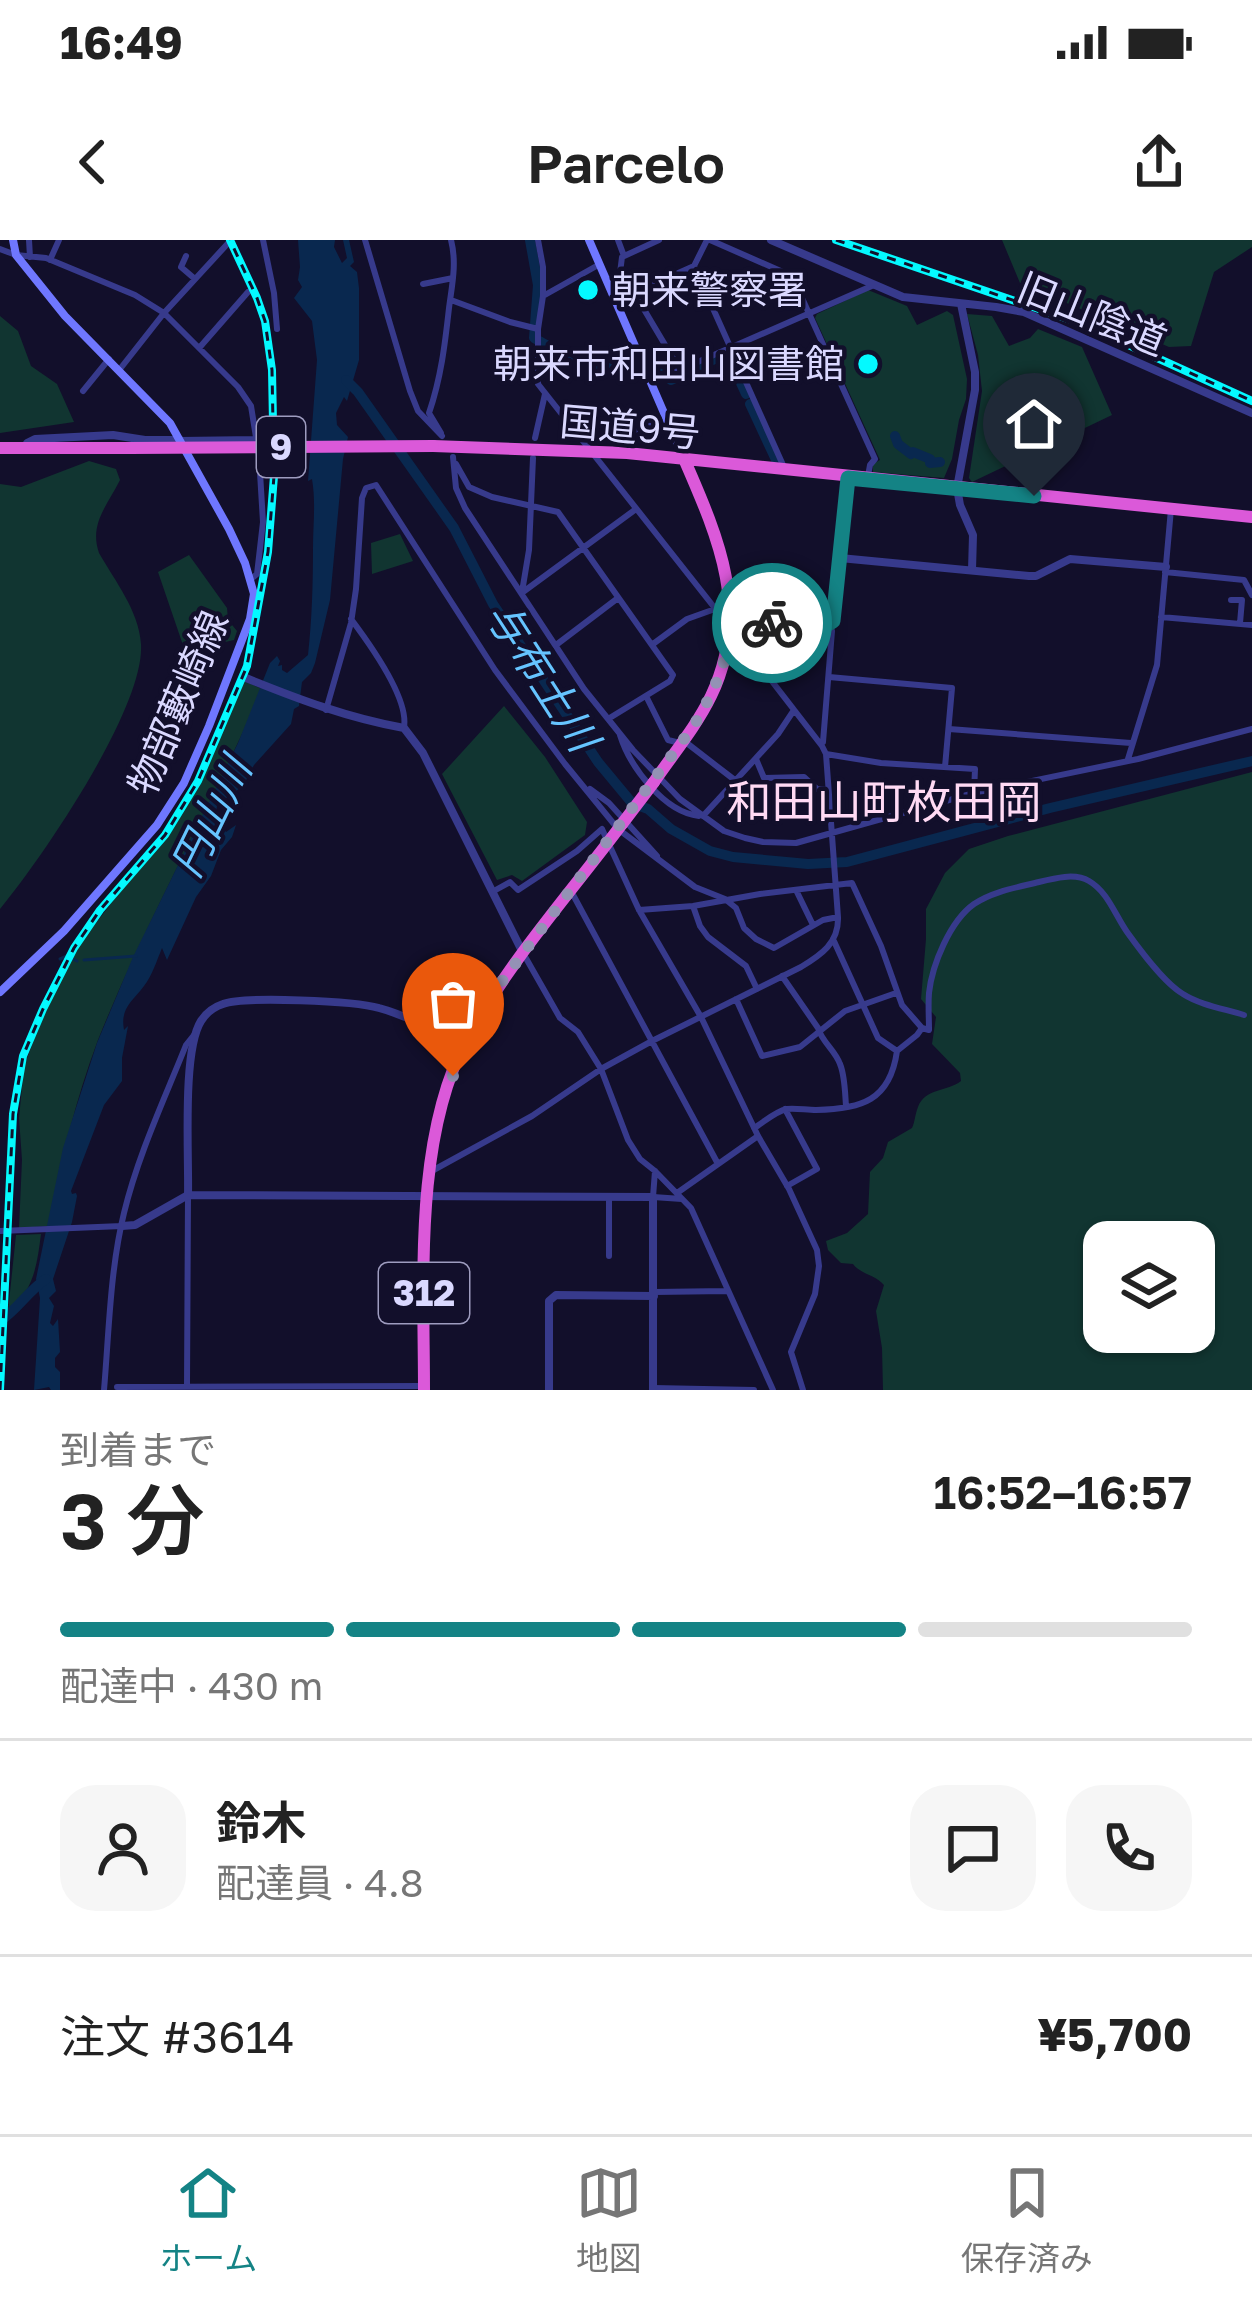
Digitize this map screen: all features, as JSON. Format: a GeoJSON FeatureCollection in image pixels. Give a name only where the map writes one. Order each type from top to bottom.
{"type":"FeatureCollection","features":[{"type":"Feature","properties":{"kind":"highway","name":"国道9号"},"geometry":{"type":"LineString","coordinates":[[0,448],[433,446],[619,453],[1252,517]]}},
{"type":"Feature","properties":{"kind":"highway","name":"312"},"geometry":{"type":"LineString","coordinates":[[424,1388],[428,1173],[442,1105],[463,1047],[497,988],[656,779],[711,697],[723,667],[731,628],[726,566],[686,461]]}},
{"type":"Feature","properties":{"kind":"main road","name":"物部藪崎線"},"geometry":{"type":"LineString","coordinates":[[0,992],[64,931],[158,825],[184,783],[231,673],[254,594],[229,529],[158,407],[65,316],[16,255],[13,240]]}},
{"type":"Feature","properties":{"kind":"main road"},"geometry":{"type":"LineString","coordinates":[[590,240],[686,461]]}},
{"type":"Feature","properties":{"kind":"street"},"geometry":{"type":"LineString","coordinates":[[29,240],[30,257]]}},
{"type":"Feature","properties":{"kind":"street"},"geometry":{"type":"LineString","coordinates":[[50,260],[59,240]]}},
{"type":"Feature","properties":{"kind":"street"},"geometry":{"type":"LineString","coordinates":[[119,369],[231,240]]}},
{"type":"Feature","properties":{"kind":"street"},"geometry":{"type":"LineString","coordinates":[[263,240],[277,329]]}},
{"type":"Feature","properties":{"kind":"street"},"geometry":{"type":"LineString","coordinates":[[365,240],[410,391],[418,411],[442,436],[430,413],[440,381],[454,278],[452,240]]}},
{"type":"Feature","properties":{"kind":"street"},"geometry":{"type":"LineString","coordinates":[[538,240],[543,296],[537,378],[545,394],[824,750],[881,763],[975,769],[974,793]]}},
{"type":"Feature","properties":{"kind":"street"},"geometry":{"type":"LineString","coordinates":[[608,281],[620,273],[624,256],[618,240]]}},
{"type":"Feature","properties":{"kind":"street"},"geometry":{"type":"LineString","coordinates":[[624,256],[659,240]]}},
{"type":"Feature","properties":{"kind":"street"},"geometry":{"type":"LineString","coordinates":[[639,301],[647,287],[694,266],[709,240],[792,276],[874,459],[868,479]]}},
{"type":"Feature","properties":{"kind":"street"},"geometry":{"type":"LineString","coordinates":[[735,251],[740,240]]}},
{"type":"Feature","properties":{"kind":"street","name":"旧山陰道"},"geometry":{"type":"LineString","coordinates":[[771,240],[903,297],[1024,312],[1252,413]]}},
{"type":"Feature","properties":{"kind":"street"},"geometry":{"type":"LineString","coordinates":[[0,249],[50,260],[135,295],[164,313],[238,386],[251,406],[263,522],[257,574],[250,579]]}},
{"type":"Feature","properties":{"kind":"street"},"geometry":{"type":"LineString","coordinates":[[186,256],[181,267],[195,280]]}},
{"type":"Feature","properties":{"kind":"street"},"geometry":{"type":"LineString","coordinates":[[543,296],[600,264]]}},
{"type":"Feature","properties":{"kind":"street"},"geometry":{"type":"LineString","coordinates":[[694,266],[786,471]]}},
{"type":"Feature","properties":{"kind":"street"},"geometry":{"type":"LineString","coordinates":[[620,273],[680,370]]}},
{"type":"Feature","properties":{"kind":"street"},"geometry":{"type":"LineString","coordinates":[[422,284],[454,278]]}},
{"type":"Feature","properties":{"kind":"street"},"geometry":{"type":"LineString","coordinates":[[651,383],[874,285]]}},
{"type":"Feature","properties":{"kind":"street"},"geometry":{"type":"LineString","coordinates":[[200,346],[248,292]]}},
{"type":"Feature","properties":{"kind":"street"},"geometry":{"type":"LineString","coordinates":[[450,300],[538,329]]}},
{"type":"Feature","properties":{"kind":"street"},"geometry":{"type":"LineString","coordinates":[[962,304],[975,391],[957,488],[974,535],[972,570]]}},
{"type":"Feature","properties":{"kind":"street"},"geometry":{"type":"LineString","coordinates":[[83,392],[109,359]]}},
{"type":"Feature","properties":{"kind":"street"},"geometry":{"type":"LineString","coordinates":[[535,438],[545,394]]}},
{"type":"Feature","properties":{"kind":"street"},"geometry":{"type":"LineString","coordinates":[[619,453],[632,431],[668,419]]}},
{"type":"Feature","properties":{"kind":"street"},"geometry":{"type":"LineString","coordinates":[[27,447],[35,439],[93,436],[256,439]]}},
{"type":"Feature","properties":{"kind":"street"},"geometry":{"type":"LineString","coordinates":[[608,718],[673,675],[558,512],[530,508],[469,487],[453,458],[459,498],[584,689],[656,779],[724,831],[764,842],[796,842],[974,793],[1252,729]]}},
{"type":"Feature","properties":{"kind":"street"},"geometry":{"type":"LineString","coordinates":[[522,593],[533,458]]}},
{"type":"Feature","properties":{"kind":"street"},"geometry":{"type":"LineString","coordinates":[[428,1173],[532,1115],[601,1069],[820,955],[833,939],[838,916],[824,750],[830,625],[848,478]]}},
{"type":"Feature","properties":{"kind":"street"},"geometry":{"type":"LineString","coordinates":[[324,710],[352,620],[362,499],[366,488],[376,484],[495,670],[620,827],[695,887],[725,899],[736,908],[744,928],[774,948],[838,916]]}},
{"type":"Feature","properties":{"kind":"street"},"geometry":{"type":"LineString","coordinates":[[522,593],[636,508]]}},
{"type":"Feature","properties":{"kind":"street"},"geometry":{"type":"LineString","coordinates":[[1128,760],[1157,664],[1171,509]]}},
{"type":"Feature","properties":{"kind":"street"},"geometry":{"type":"LineString","coordinates":[[840,558],[1036,576],[1070,559],[1244,580],[1252,595]]}},
{"type":"Feature","properties":{"kind":"street"},"geometry":{"type":"LineString","coordinates":[[556,645],[618,598]]}},
{"type":"Feature","properties":{"kind":"street"},"geometry":{"type":"LineString","coordinates":[[1232,600],[1242,600],[1240,624]]}},
{"type":"Feature","properties":{"kind":"street"},"geometry":{"type":"LineString","coordinates":[[653,644],[687,619],[716,609]]}},
{"type":"Feature","properties":{"kind":"street"},"geometry":{"type":"LineString","coordinates":[[1161,617],[1252,625]]}},
{"type":"Feature","properties":{"kind":"street"},"geometry":{"type":"LineString","coordinates":[[352,620],[386,671],[406,716],[404,728]]}},
{"type":"Feature","properties":{"kind":"street"},"geometry":{"type":"LineString","coordinates":[[731,628],[781,622],[830,625]]}},
{"type":"Feature","properties":{"kind":"street"},"geometry":{"type":"LineString","coordinates":[[231,673],[324,710],[404,728],[423,753],[523,953],[560,1018],[578,1032],[601,1069],[628,1140],[640,1159],[691,1208],[772,1390]]}},
{"type":"Feature","properties":{"kind":"street"},"geometry":{"type":"LineString","coordinates":[[829,676],[952,688],[945,767]]}},
{"type":"Feature","properties":{"kind":"street"},"geometry":{"type":"LineString","coordinates":[[646,696],[668,740],[676,742]]}},
{"type":"Feature","properties":{"kind":"street"},"geometry":{"type":"LineString","coordinates":[[618,730],[632,762],[661,795],[691,816],[703,816],[795,709]]}},
{"type":"Feature","properties":{"kind":"street"},"geometry":{"type":"LineString","coordinates":[[949,728],[1133,744]]}},
{"type":"Feature","properties":{"kind":"street"},"geometry":{"type":"LineString","coordinates":[[688,744],[736,781]]}},
{"type":"Feature","properties":{"kind":"street"},"geometry":{"type":"LineString","coordinates":[[756,758],[764,778],[804,777],[817,789],[828,790]]}},
{"type":"Feature","properties":{"kind":"street"},"geometry":{"type":"LineString","coordinates":[[578,779],[609,803],[660,860]]}},
{"type":"Feature","properties":{"kind":"street"},"geometry":{"type":"LineString","coordinates":[[491,892],[510,882],[518,890],[602,830],[639,910],[701,1017],[787,1186],[819,1257],[812,1304],[791,1352],[803,1390]]}},
{"type":"Feature","properties":{"kind":"street"},"geometry":{"type":"LineString","coordinates":[[639,910],[852,883],[902,1005],[929,1030],[935,969],[971,906],[994,894],[1042,881],[1084,878],[1106,897],[1127,932],[1175,988],[1244,1015]]}},
{"type":"Feature","properties":{"kind":"street"},"geometry":{"type":"LineString","coordinates":[[796,890],[813,926]]}},
{"type":"Feature","properties":{"kind":"street"},"geometry":{"type":"LineString","coordinates":[[571,891],[718,1164]]}},
{"type":"Feature","properties":{"kind":"street"},"geometry":{"type":"LineString","coordinates":[[693,906],[708,937],[746,966],[757,989]]}},
{"type":"Feature","properties":{"kind":"street"},"geometry":{"type":"LineString","coordinates":[[833,939],[878,1038],[896,1051]]}},
{"type":"Feature","properties":{"kind":"street"},"geometry":{"type":"LineString","coordinates":[[782,976],[842,1067],[847,1106]]}},
{"type":"Feature","properties":{"kind":"street"},"geometry":{"type":"LineString","coordinates":[[736,999],[762,1056],[800,1047],[845,1011],[896,992]]}},
{"type":"Feature","properties":{"kind":"street"},"geometry":{"type":"LineString","coordinates":[[104,1390],[122,1226],[137,1169],[186,1045],[206,1015],[236,1001],[345,1003],[393,1012],[463,1047]]}},
{"type":"Feature","properties":{"kind":"street"},"geometry":{"type":"LineString","coordinates":[[0,1231],[122,1226],[144,1221],[188,1195],[680,1196],[784,1109],[829,1110],[872,1101],[894,1070],[896,1051],[922,1028]]}},
{"type":"Feature","properties":{"kind":"street"},"geometry":{"type":"LineString","coordinates":[[187,1388],[190,1088],[196,1032]]}},
{"type":"Feature","properties":{"kind":"street"},"geometry":{"type":"LineString","coordinates":[[784,1109],[817,1168],[787,1186]]}},
{"type":"Feature","properties":{"kind":"street"},"geometry":{"type":"LineString","coordinates":[[655,1171],[653,1389],[754,1390]]}},
{"type":"Feature","properties":{"kind":"street"},"geometry":{"type":"LineString","coordinates":[[609,1197],[609,1256]]}},
{"type":"Feature","properties":{"kind":"street"},"geometry":{"type":"LineString","coordinates":[[549,1390],[549,1301],[556,1295],[727,1291]]}},
{"type":"Feature","properties":{"kind":"street"},"geometry":{"type":"LineString","coordinates":[[117,1388],[424,1388]]}},
{"type":"Feature","properties":{"kind":"green space"},"geometry":{"type":"Polygon","coordinates":[[[1002,240],[1252,240],[1252,247],[1214,272],[1191,346],[1169,347],[1020,283],[1002,240]]]}},
{"type":"Feature","properties":{"kind":"green space"},"geometry":{"type":"Polygon","coordinates":[[[868,290],[907,306],[917,325],[947,311],[953,315],[967,379],[966,399],[944,478],[873,472],[873,464],[880,460],[815,318],[868,290]]]}},
{"type":"Feature","properties":{"kind":"green space"},"geometry":{"type":"Polygon","coordinates":[[[967,314],[992,316],[1009,346],[1030,338],[1038,329],[1082,347],[1112,415],[972,482],[982,391],[967,314]]]}},
{"type":"Feature","properties":{"kind":"green space"},"geometry":{"type":"Polygon","coordinates":[[[0,316],[18,331],[31,366],[57,384],[74,422],[0,433],[0,316]]]}},
{"type":"Feature","properties":{"kind":"green space"},"geometry":{"type":"Polygon","coordinates":[[[89,461],[116,469],[120,480],[101,515],[96,543],[136,620],[141,644],[138,672],[127,705],[88,781],[0,909],[0,484],[21,487],[89,461]]]}},
{"type":"Feature","properties":{"kind":"green space"},"geometry":{"type":"Polygon","coordinates":[[[400,534],[413,561],[372,574],[371,543],[400,534]]]}},
{"type":"Feature","properties":{"kind":"green space"},"geometry":{"type":"Polygon","coordinates":[[[189,555],[227,608],[228,620],[237,631],[234,640],[185,651],[158,572],[189,555]]]}},
{"type":"Feature","properties":{"kind":"green space"},"geometry":{"type":"Polygon","coordinates":[[[244,681],[262,689],[98,1040],[63,1155],[48,1226],[19,1228],[24,1066],[51,996],[69,959],[164,841],[189,802],[244,681]]]}},
{"type":"Feature","properties":{"kind":"green space"},"geometry":{"type":"Polygon","coordinates":[[[504,706],[545,757],[587,822],[585,835],[522,881],[512,875],[497,880],[442,774],[504,706]]]}},
{"type":"Feature","properties":{"kind":"green space"},"geometry":{"type":"Polygon","coordinates":[[[1252,772],[1252,1390],[883,1390],[876,1311],[884,1285],[853,1264],[841,1263],[826,1241],[847,1233],[868,1214],[870,1172],[883,1158],[888,1142],[912,1128],[921,1101],[961,1081],[960,1073],[932,1044],[936,1017],[921,999],[926,909],[945,873],[969,849],[1252,772]]]}},
{"type":"Feature","properties":{"kind":"green space"},"geometry":{"type":"Polygon","coordinates":[[[41,1234],[29,1286],[8,1311],[16,1235],[41,1234]]]}},
{"type":"Feature","properties":{"kind":"water","name":"円山川"},"geometry":{"type":"Polygon","coordinates":[[[298,240],[335,240],[342,263],[347,258],[343,240],[349,240],[354,262],[350,266],[357,272],[359,288],[359,360],[347,401],[344,397],[336,413],[337,425],[348,437],[330,600],[315,663],[302,682],[291,724],[254,765],[243,786],[217,805],[214,837],[225,817],[226,832],[236,825],[232,837],[196,897],[167,960],[162,948],[149,978],[125,1011],[124,1030],[128,1026],[122,1081],[104,1105],[71,1191],[77,1196],[72,1222],[53,1279],[56,1291],[49,1298],[54,1306],[50,1323],[53,1326],[58,1319],[60,1352],[55,1367],[60,1372],[60,1390],[34,1390],[40,1298],[36,1279],[63,1148],[97,1043],[133,957],[238,743],[270,663],[277,656],[278,666],[287,673],[308,655],[314,505],[312,479],[308,481],[317,360],[312,321],[294,298],[302,287],[298,240]]]}},
{"type":"Feature","properties":{"kind":"waterway"},"geometry":{"type":"LineString","coordinates":[[530,240],[538,285],[534,338],[564,355],[603,367],[639,367]]}},
{"type":"Feature","properties":{"kind":"waterway"},"geometry":{"type":"LineString","coordinates":[[671,380],[727,353],[746,394]]}},
{"type":"Feature","properties":{"kind":"waterway"},"geometry":{"type":"LineString","coordinates":[[651,370],[660,373]]}},
{"type":"Feature","properties":{"kind":"waterway","name":"与布土川"},"geometry":{"type":"LineString","coordinates":[[346,380],[454,528],[493,604],[598,762],[632,803],[710,851],[808,864],[847,862],[1252,761]]}},
{"type":"Feature","properties":{"kind":"waterway"},"geometry":{"type":"LineString","coordinates":[[750,404],[777,462]]}},
{"type":"Feature","properties":{"kind":"waterway"},"geometry":{"type":"LineString","coordinates":[[895,436],[911,454],[930,459],[930,463],[940,462]]}},
{"type":"Feature","properties":{"kind":"waterway"},"geometry":{"type":"LineString","coordinates":[[60,959],[67,956],[77,961]]}},
{"type":"Feature","properties":{"kind":"waterway"},"geometry":{"type":"LineString","coordinates":[[84,960],[136,956]]}},
{"type":"Feature","properties":{"kind":"waterway"},"geometry":{"type":"LineString","coordinates":[[0,1321],[46,1279]]}},
{"type":"Feature","properties":{"kind":"railway"},"geometry":{"type":"LineString","coordinates":[[0,1390],[13,1114],[23,1056],[74,948],[165,835],[198,781],[247,666],[268,552],[274,476],[272,370],[265,321],[230,240]]}},
{"type":"Feature","properties":{"kind":"railway"},"geometry":{"type":"LineString","coordinates":[[836,240],[1080,323],[1252,401]]}},
{"type":"Feature","properties":{"kind":"way so far"},"geometry":{"type":"LineString","coordinates":[[453,1076],[464,1044],[497,988],[693,727],[723,667],[731,628],[772,623]]}},
{"type":"Feature","properties":{"kind":"place","name":"朝来警察署"},"geometry":{"type":"Point","coordinates":[588,290]}},
{"type":"Feature","properties":{"kind":"place","name":"朝来市和田山図書館"},"geometry":{"type":"Point","coordinates":[868,364]}},
{"type":"Feature","properties":{"kind":"district","name":"和田山町枚田岡"},"geometry":{"type":"Point","coordinates":[884,802]}},
{"type":"Feature","properties":{"kind":"route"},"geometry":{"type":"LineString","coordinates":[[772,623],[825,626],[833,621],[848,478],[1034,496]]}}]}
